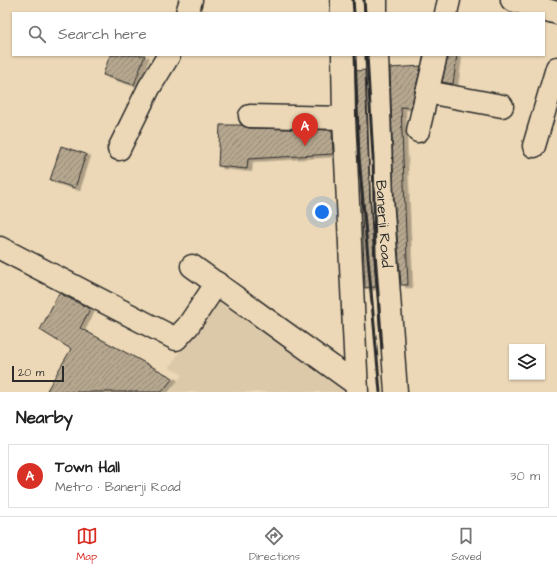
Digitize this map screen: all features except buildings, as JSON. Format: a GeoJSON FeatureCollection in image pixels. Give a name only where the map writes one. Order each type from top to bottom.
{"type":"FeatureCollection","features":[{"type":"Feature","properties":{"kind":"street"},"geometry":{"type":"LineString","coordinates":[[187,12],[191,0]]}},
{"type":"Feature","properties":{"kind":"street"},"geometry":{"type":"LineString","coordinates":[[342,0],[342,12]]}},
{"type":"Feature","properties":{"kind":"street"},"geometry":{"type":"LineString","coordinates":[[376,0],[376,12]]}},
{"type":"Feature","properties":{"kind":"street"},"geometry":{"type":"LineString","coordinates":[[446,12],[449,0]]}},
{"type":"Feature","properties":{"kind":"street"},"geometry":{"type":"LineString","coordinates":[[512,0],[557,13]]}},
{"type":"Feature","properties":{"kind":"street"},"geometry":{"type":"LineString","coordinates":[[119,148],[149,88],[168,56]]}},
{"type":"Feature","properties":{"kind":"street"},"geometry":{"type":"LineString","coordinates":[[343,56],[344,118],[357,388]]}},
{"type":"Feature","properties":{"kind":"street","name":"Banerji Road"},"geometry":{"type":"LineString","coordinates":[[377,56],[382,199],[396,392]]}},
{"type":"Feature","properties":{"kind":"street"},"geometry":{"type":"LineString","coordinates":[[418,130],[436,56]]}},
{"type":"Feature","properties":{"kind":"street"},"geometry":{"type":"LineString","coordinates":[[534,146],[557,68]]}},
{"type":"Feature","properties":{"kind":"street"},"geometry":{"type":"LineString","coordinates":[[427,92],[502,106]]}},
{"type":"Feature","properties":{"kind":"street"},"geometry":{"type":"LineString","coordinates":[[250,116],[344,118]]}},
{"type":"Feature","properties":{"kind":"street"},"geometry":{"type":"LineString","coordinates":[[0,248],[176,339],[188,326],[217,283]]}},
{"type":"Feature","properties":{"kind":"street"},"geometry":{"type":"LineString","coordinates":[[192,266],[357,388]]}},
{"type":"Feature","properties":{"kind":"shaded area"},"geometry":{"type":"Polygon","coordinates":[[[215,298],[344,392],[171,392],[182,374],[169,368],[215,298]]]}},
{"type":"Feature","properties":{"kind":"railway"},"geometry":{"type":"LineString","coordinates":[[353,0],[354,12]]}},
{"type":"Feature","properties":{"kind":"railway"},"geometry":{"type":"LineString","coordinates":[[364,0],[365,12]]}},
{"type":"Feature","properties":{"kind":"railway"},"geometry":{"type":"LineString","coordinates":[[355,56],[359,157],[380,392]]}},
{"type":"Feature","properties":{"kind":"railway"},"geometry":{"type":"LineString","coordinates":[[367,56],[373,157],[375,252],[382,348]]}},
{"type":"Feature","properties":{"kind":"place","name":"Town Hall"},"geometry":{"type":"Point","coordinates":[305,146]}}]}
